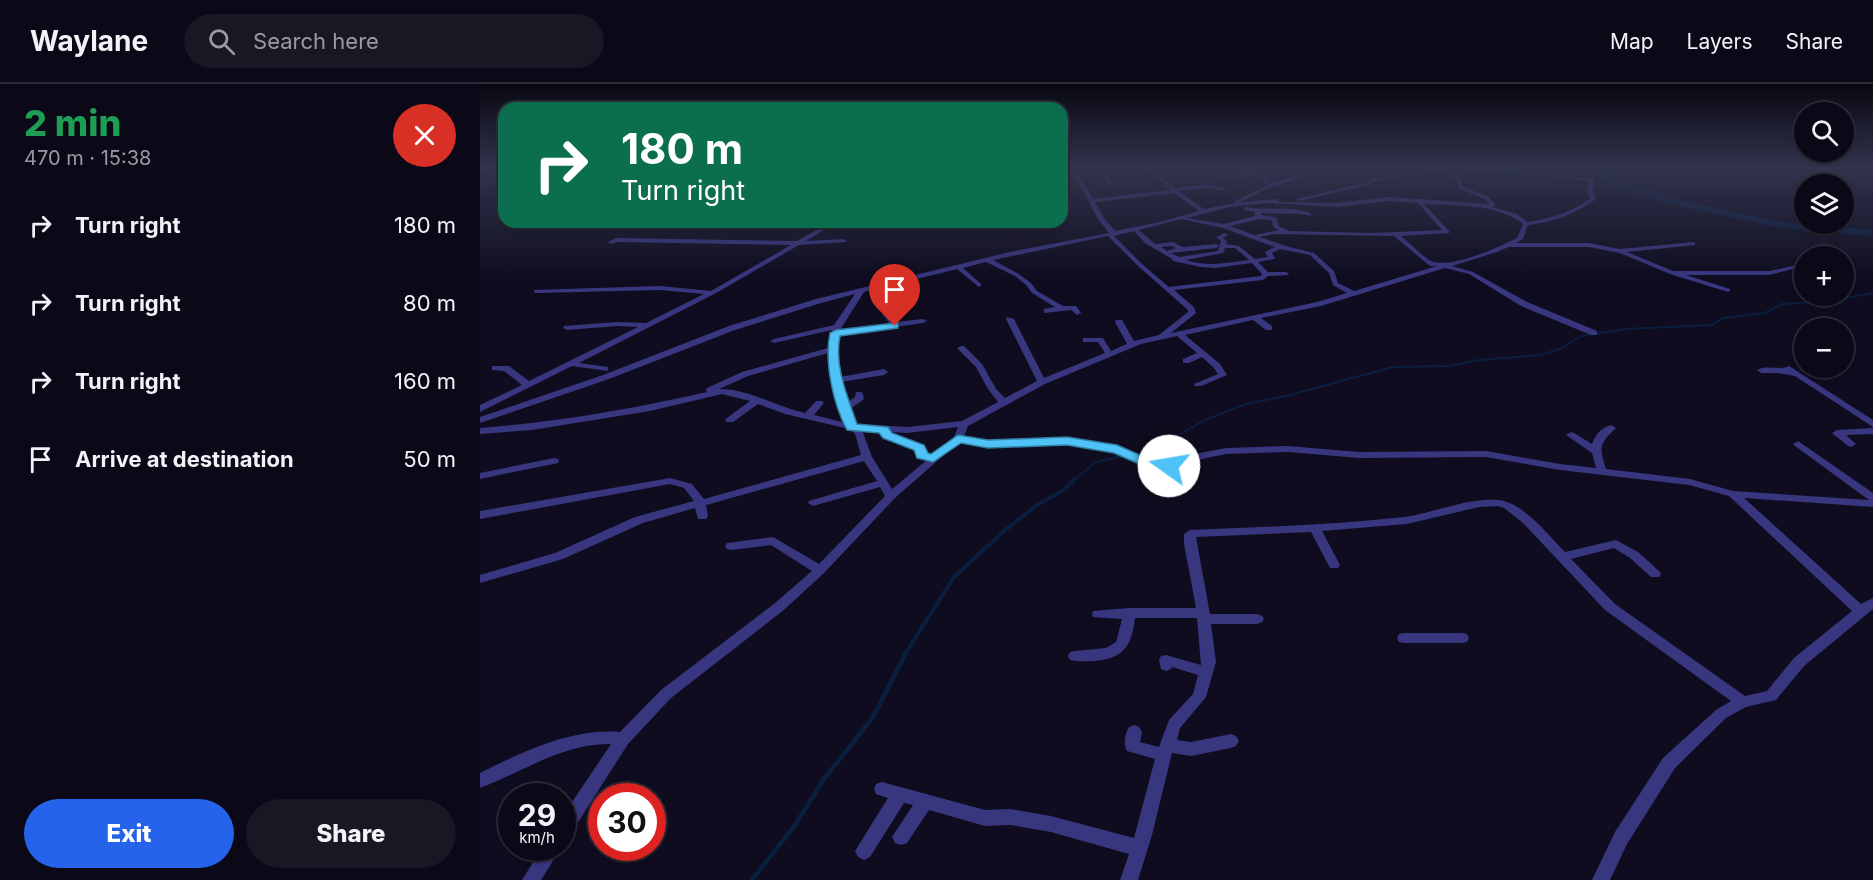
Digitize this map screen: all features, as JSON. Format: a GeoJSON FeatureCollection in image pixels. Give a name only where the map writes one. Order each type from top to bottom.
{"type":"FeatureCollection","features":[{"type":"Feature","properties":{"kind":"street"},"geometry":{"type":"LineString","coordinates":[[1094,204],[1112,235],[1140,265],[1191,309],[1192,313],[1161,337]]}},
{"type":"Feature","properties":{"kind":"street"},"geometry":{"type":"LineString","coordinates":[[1193,204],[1203,211]]}},
{"type":"Feature","properties":{"kind":"street"},"geometry":{"type":"LineString","coordinates":[[480,420],[606,377],[791,306],[987,260],[1136,230],[1203,211],[1243,204]]}},
{"type":"Feature","properties":{"kind":"street"},"geometry":{"type":"LineString","coordinates":[[1294,206],[1306,207],[1306,204]]}},
{"type":"Feature","properties":{"kind":"street"},"geometry":{"type":"LineString","coordinates":[[1311,204],[1345,204]]}},
{"type":"Feature","properties":{"kind":"street"},"geometry":{"type":"LineString","coordinates":[[1253,237],[1273,232],[1372,235],[1448,232],[1422,204]]}},
{"type":"Feature","properties":{"kind":"street"},"geometry":{"type":"LineString","coordinates":[[1448,204],[1486,207],[1515,215],[1526,224]]}},
{"type":"Feature","properties":{"kind":"street"},"geometry":{"type":"LineString","coordinates":[[1486,207],[1491,204]]}},
{"type":"Feature","properties":{"kind":"street"},"geometry":{"type":"LineString","coordinates":[[1526,224],[1558,216],[1584,204]]}},
{"type":"Feature","properties":{"kind":"street"},"geometry":{"type":"LineString","coordinates":[[1232,205],[1272,217],[1286,216]]}},
{"type":"Feature","properties":{"kind":"street"},"geometry":{"type":"LineString","coordinates":[[1224,226],[1258,214],[1303,212],[1309,215]]}},
{"type":"Feature","properties":{"kind":"street"},"geometry":{"type":"LineString","coordinates":[[1272,217],[1276,227],[1287,232]]}},
{"type":"Feature","properties":{"kind":"street"},"geometry":{"type":"LineString","coordinates":[[1181,219],[1224,226],[1317,258],[1332,272],[1335,284],[1354,294]]}},
{"type":"Feature","properties":{"kind":"street"},"geometry":{"type":"LineString","coordinates":[[1448,266],[1508,245],[1520,238],[1526,224]]}},
{"type":"Feature","properties":{"kind":"street"},"geometry":{"type":"LineString","coordinates":[[480,409],[711,293],[824,228]]}},
{"type":"Feature","properties":{"kind":"street"},"geometry":{"type":"LineString","coordinates":[[1136,230],[1144,240],[1174,260],[1209,269],[1272,258],[1268,252],[1281,246]]}},
{"type":"Feature","properties":{"kind":"street"},"geometry":{"type":"LineString","coordinates":[[1394,233],[1433,266]]}},
{"type":"Feature","properties":{"kind":"street"},"geometry":{"type":"LineString","coordinates":[[1174,260],[1221,252],[1224,242],[1219,237],[1226,235]]}},
{"type":"Feature","properties":{"kind":"street"},"geometry":{"type":"LineString","coordinates":[[611,242],[616,240],[677,240],[844,242]]}},
{"type":"Feature","properties":{"kind":"street"},"geometry":{"type":"LineString","coordinates":[[1154,246],[1173,244],[1181,249]]}},
{"type":"Feature","properties":{"kind":"street"},"geometry":{"type":"LineString","coordinates":[[1620,251],[1693,244]]}},
{"type":"Feature","properties":{"kind":"street"},"geometry":{"type":"LineString","coordinates":[[1508,245],[1589,245],[1620,251],[1672,273],[1728,290]]}},
{"type":"Feature","properties":{"kind":"street"},"geometry":{"type":"LineString","coordinates":[[1165,253],[1181,249],[1237,247],[1266,274],[1286,274]]}},
{"type":"Feature","properties":{"kind":"street"},"geometry":{"type":"LineString","coordinates":[[786,250],[827,249]]}},
{"type":"Feature","properties":{"kind":"street"},"geometry":{"type":"LineString","coordinates":[[987,260],[1017,275],[1035,292],[1062,308]]}},
{"type":"Feature","properties":{"kind":"street"},"geometry":{"type":"LineString","coordinates":[[922,266],[931,274]]}},
{"type":"Feature","properties":{"kind":"street"},"geometry":{"type":"LineString","coordinates":[[1194,266],[1211,284]]}},
{"type":"Feature","properties":{"kind":"street"},"geometry":{"type":"LineString","coordinates":[[480,431],[542,425],[650,408],[722,391],[757,400],[788,412],[852,428],[908,430],[964,424],[1042,382],[1132,345],[1354,294],[1433,266],[1448,266],[1471,273],[1524,304],[1594,333]]}},
{"type":"Feature","properties":{"kind":"street"},"geometry":{"type":"LineString","coordinates":[[1729,266],[1738,272]]}},
{"type":"Feature","properties":{"kind":"street"},"geometry":{"type":"LineString","coordinates":[[958,267],[979,285]]}},
{"type":"Feature","properties":{"kind":"street"},"geometry":{"type":"LineString","coordinates":[[1672,273],[1769,273],[1793,268]]}},
{"type":"Feature","properties":{"kind":"street"},"geometry":{"type":"LineString","coordinates":[[1168,289],[1182,282],[1211,284],[1244,282],[1263,278],[1266,274]]}},
{"type":"Feature","properties":{"kind":"street"},"geometry":{"type":"LineString","coordinates":[[1244,282],[1254,290]]}},
{"type":"Feature","properties":{"kind":"street"},"geometry":{"type":"LineString","coordinates":[[536,291],[660,288],[711,293]]}},
{"type":"Feature","properties":{"kind":"street"},"geometry":{"type":"LineString","coordinates":[[861,291],[836,330],[832,349],[836,380],[852,428],[859,433],[867,457],[891,496]]}},
{"type":"Feature","properties":{"kind":"street"},"geometry":{"type":"LineString","coordinates":[[1047,311],[1073,308],[1077,313]]}},
{"type":"Feature","properties":{"kind":"street"},"geometry":{"type":"LineString","coordinates":[[886,314],[895,326]]}},
{"type":"Feature","properties":{"kind":"street"},"geometry":{"type":"LineString","coordinates":[[1254,317],[1269,328]]}},
{"type":"Feature","properties":{"kind":"street"},"geometry":{"type":"LineString","coordinates":[[1010,319],[1042,382]]}},
{"type":"Feature","properties":{"kind":"street"},"geometry":{"type":"LineString","coordinates":[[774,341],[836,330],[895,326],[923,321]]}},
{"type":"Feature","properties":{"kind":"street"},"geometry":{"type":"LineString","coordinates":[[1119,322],[1132,345]]}},
{"type":"Feature","properties":{"kind":"street"},"geometry":{"type":"LineString","coordinates":[[567,328],[617,324],[649,325]]}},
{"type":"Feature","properties":{"kind":"street"},"geometry":{"type":"LineString","coordinates":[[1179,334],[1203,354],[1222,375],[1198,384]]}},
{"type":"Feature","properties":{"kind":"street"},"geometry":{"type":"LineString","coordinates":[[1086,340],[1100,340],[1109,353]]}},
{"type":"Feature","properties":{"kind":"street"},"geometry":{"type":"LineString","coordinates":[[961,348],[964,354],[975,362],[996,397],[1005,403]]}},
{"type":"Feature","properties":{"kind":"street"},"geometry":{"type":"LineString","coordinates":[[697,398],[745,374],[832,349]]}},
{"type":"Feature","properties":{"kind":"street"},"geometry":{"type":"LineString","coordinates":[[1186,361],[1203,354]]}},
{"type":"Feature","properties":{"kind":"street"},"geometry":{"type":"LineString","coordinates":[[572,364],[604,369]]}},
{"type":"Feature","properties":{"kind":"street"},"geometry":{"type":"LineString","coordinates":[[495,368],[507,368],[528,385]]}},
{"type":"Feature","properties":{"kind":"street"},"geometry":{"type":"LineString","coordinates":[[1789,369],[1794,372]]}},
{"type":"Feature","properties":{"kind":"street"},"geometry":{"type":"LineString","coordinates":[[1761,370],[1778,370],[1794,374]]}},
{"type":"Feature","properties":{"kind":"street"},"geometry":{"type":"LineString","coordinates":[[836,380],[885,372]]}},
{"type":"Feature","properties":{"kind":"street"},"geometry":{"type":"LineString","coordinates":[[1803,378],[1873,424]]}},
{"type":"Feature","properties":{"kind":"street"},"geometry":{"type":"LineString","coordinates":[[845,408],[861,398],[859,394]]}},
{"type":"Feature","properties":{"kind":"street"},"geometry":{"type":"LineString","coordinates":[[730,420],[757,400]]}},
{"type":"Feature","properties":{"kind":"street"},"geometry":{"type":"LineString","coordinates":[[808,416],[819,403]]}},
{"type":"Feature","properties":{"kind":"street"},"geometry":{"type":"LineString","coordinates":[[576,811],[623,739],[666,694],[780,606],[820,570],[891,496],[958,438],[964,424]]}},
{"type":"Feature","properties":{"kind":"street"},"geometry":{"type":"LineString","coordinates":[[1602,472],[1596,451],[1599,436],[1611,428]]}},
{"type":"Feature","properties":{"kind":"street"},"geometry":{"type":"LineString","coordinates":[[884,430],[887,436],[920,447],[922,456],[933,458]]}},
{"type":"Feature","properties":{"kind":"street"},"geometry":{"type":"LineString","coordinates":[[1851,444],[1837,433],[1873,431]]}},
{"type":"Feature","properties":{"kind":"street"},"geometry":{"type":"LineString","coordinates":[[1571,435],[1596,451]]}},
{"type":"Feature","properties":{"kind":"street"},"geometry":{"type":"LineString","coordinates":[[958,438],[988,444],[1067,441],[1117,449],[1146,463],[1169,466],[1226,451],[1288,449],[1359,455],[1486,454],[1690,483],[1734,494],[1873,504]]}},
{"type":"Feature","properties":{"kind":"street"},"geometry":{"type":"LineString","coordinates":[[1798,444],[1873,498]]}},
{"type":"Feature","properties":{"kind":"street"},"geometry":{"type":"LineString","coordinates":[[480,579],[559,556],[639,520],[700,501],[867,457]]}},
{"type":"Feature","properties":{"kind":"street"},"geometry":{"type":"LineString","coordinates":[[480,476],[554,461]]}},
{"type":"Feature","properties":{"kind":"street"},"geometry":{"type":"LineString","coordinates":[[480,515],[670,481],[688,486],[700,501],[702,516]]}},
{"type":"Feature","properties":{"kind":"street"},"geometry":{"type":"LineString","coordinates":[[813,503],[883,483]]}},
{"type":"Feature","properties":{"kind":"street"},"geometry":{"type":"LineString","coordinates":[[1602,880],[1621,838],[1669,764],[1721,714],[1743,702],[1771,696],[1799,662],[1867,607],[1734,494]]}},
{"type":"Feature","properties":{"kind":"street"},"geometry":{"type":"LineString","coordinates":[[1754,513],[1759,496]]}},
{"type":"Feature","properties":{"kind":"street"},"geometry":{"type":"LineString","coordinates":[[1129,880],[1174,725],[1199,697],[1209,662],[1190,534],[1315,528],[1407,520],[1479,504],[1498,503],[1508,506],[1526,519],[1610,607],[1743,702]]}},
{"type":"Feature","properties":{"kind":"street"},"geometry":{"type":"LineString","coordinates":[[1315,528],[1334,566]]}},
{"type":"Feature","properties":{"kind":"street"},"geometry":{"type":"LineString","coordinates":[[731,546],[745,543],[757,545],[773,541],[820,570]]}},
{"type":"Feature","properties":{"kind":"street"},"geometry":{"type":"LineString","coordinates":[[1561,557],[1616,544],[1634,555],[1655,573]]}},
{"type":"Feature","properties":{"kind":"street"},"geometry":{"type":"LineString","coordinates":[[1075,656],[1102,655],[1121,647],[1127,636],[1129,613]]}},
{"type":"Feature","properties":{"kind":"street"},"geometry":{"type":"LineString","coordinates":[[1098,614],[1129,613],[1257,619]]}},
{"type":"Feature","properties":{"kind":"street"},"geometry":{"type":"LineString","coordinates":[[1404,638],[1461,638]]}},
{"type":"Feature","properties":{"kind":"street"},"geometry":{"type":"LineString","coordinates":[[1166,665],[1166,660],[1206,672]]}},
{"type":"Feature","properties":{"kind":"street"},"geometry":{"type":"LineString","coordinates":[[1134,732],[1132,746],[1165,750],[1191,749],[1231,741]]}},
{"type":"Feature","properties":{"kind":"street"},"geometry":{"type":"LineString","coordinates":[[480,781],[531,756],[609,736],[623,739]]}},
{"type":"Feature","properties":{"kind":"street"},"geometry":{"type":"LineString","coordinates":[[882,789],[985,818],[1010,817],[1051,824],[1140,848]]}},
{"type":"Feature","properties":{"kind":"street"},"geometry":{"type":"LineString","coordinates":[[864,851],[900,794]]}},
{"type":"Feature","properties":{"kind":"street"},"geometry":{"type":"LineString","coordinates":[[901,837],[925,802]]}},
{"type":"Feature","properties":{"kind":"street"},"geometry":{"type":"LineString","coordinates":[[531,880],[543,861]]}},
{"type":"Feature","properties":{"kind":"waterway"},"geometry":{"type":"LineString","coordinates":[[1685,204],[1781,225],[1873,233]]}},
{"type":"Feature","properties":{"kind":"waterway"},"geometry":{"type":"LineString","coordinates":[[1141,450],[1166,442],[1205,420],[1246,404],[1286,396],[1393,367],[1449,366],[1479,360],[1541,355],[1560,349],[1581,336],[1626,329],[1711,325],[1724,318],[1765,313],[1782,304],[1829,301],[1873,293]]}},
{"type":"Feature","properties":{"kind":"waterway"},"geometry":{"type":"LineString","coordinates":[[1074,480],[1096,462],[1123,456]]}},
{"type":"Feature","properties":{"kind":"waterway"},"geometry":{"type":"LineString","coordinates":[[905,654],[954,577],[1004,531],[1037,505],[1064,490],[1074,480]]}},
{"type":"Feature","properties":{"kind":"waterway"},"geometry":{"type":"LineString","coordinates":[[752,880],[795,825],[824,779],[873,717],[906,653]]}},
{"type":"Feature","properties":{"kind":"route"},"geometry":{"type":"LineString","coordinates":[[895,326],[836,333],[832,349],[836,380],[852,428],[884,430],[887,436],[920,447],[922,456],[933,458],[958,438],[988,444],[1067,441],[1117,449],[1146,463],[1169,466]]}}]}
